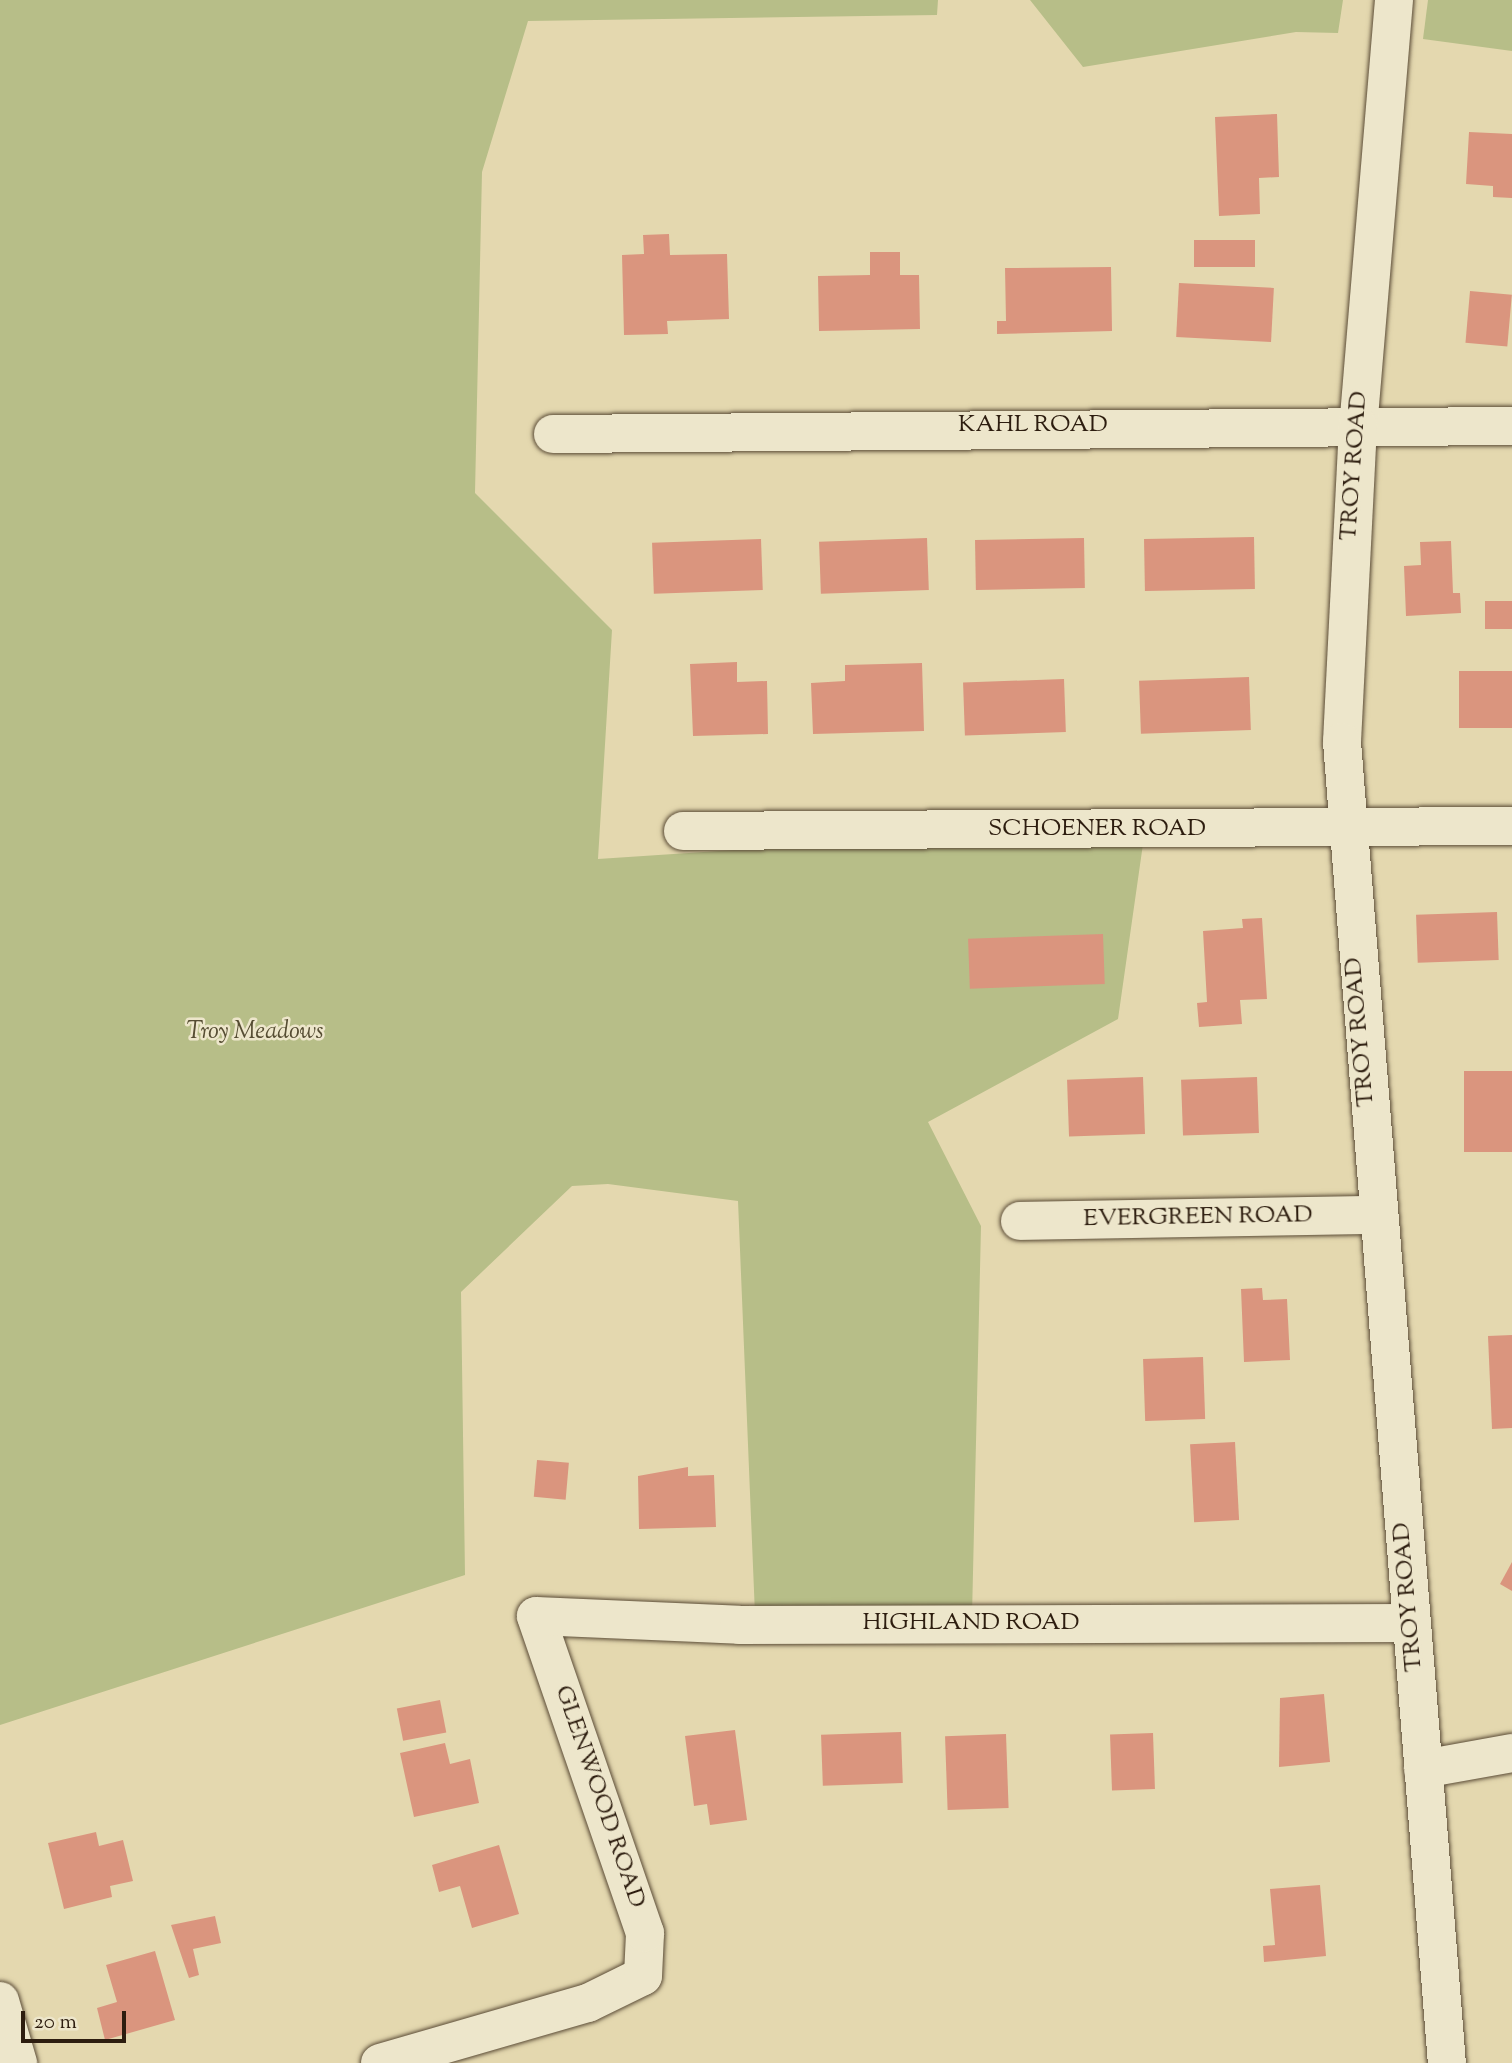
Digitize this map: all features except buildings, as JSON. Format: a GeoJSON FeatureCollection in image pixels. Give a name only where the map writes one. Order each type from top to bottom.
{"type":"FeatureCollection","features":[{"type":"Feature","properties":{"kind":"street","name":"TROY ROAD"},"geometry":{"type":"LineString","coordinates":[[1394,0],[1346,599],[1345,829],[1447,2063]]}},
{"type":"Feature","properties":{"kind":"street","name":"KAHL ROAD"},"geometry":{"type":"LineString","coordinates":[[553,434],[1512,426]]}},
{"type":"Feature","properties":{"kind":"street","name":"SCHOENER ROAD"},"geometry":{"type":"LineString","coordinates":[[683,831],[1345,829],[1512,825]]}},
{"type":"Feature","properties":{"kind":"street","name":"EVERGREEN ROAD"},"geometry":{"type":"LineString","coordinates":[[1020,1221],[1376,1215]]}},
{"type":"Feature","properties":{"kind":"street","name":"HIGHLAND ROAD"},"geometry":{"type":"LineString","coordinates":[[538,1621],[536,1616],[739,1625],[1411,1623]]}},
{"type":"Feature","properties":{"kind":"street","name":"GLENWOOD ROAD"},"geometry":{"type":"LineString","coordinates":[[380,2063],[587,2003],[643,1976],[645,1933],[538,1621]]}},
{"type":"Feature","properties":{"kind":"street"},"geometry":{"type":"LineString","coordinates":[[1423,1769],[1512,1753]]}},
{"type":"Feature","properties":{"kind":"street"},"geometry":{"type":"LineString","coordinates":[[0,2001],[19,2063]]}},
{"type":"Feature","properties":{"kind":"green space","name":"Troy Meadows"},"geometry":{"type":"Polygon","coordinates":[[[0,0],[938,0],[937,15],[528,21],[482,172],[475,493],[612,630],[598,859],[1146,823],[1118,1019],[928,1122],[981,1226],[972,1616],[755,1615],[738,1201],[608,1184],[572,1186],[461,1292],[465,1575],[0,1725],[0,0]]]}},
{"type":"Feature","properties":{"kind":"green space"},"geometry":{"type":"Polygon","coordinates":[[[1030,0],[1343,0],[1338,33],[1296,32],[1083,67],[1030,0]]]}},
{"type":"Feature","properties":{"kind":"green space"},"geometry":{"type":"Polygon","coordinates":[[[1428,0],[1512,0],[1512,51],[1423,39],[1428,0]]]}}]}
